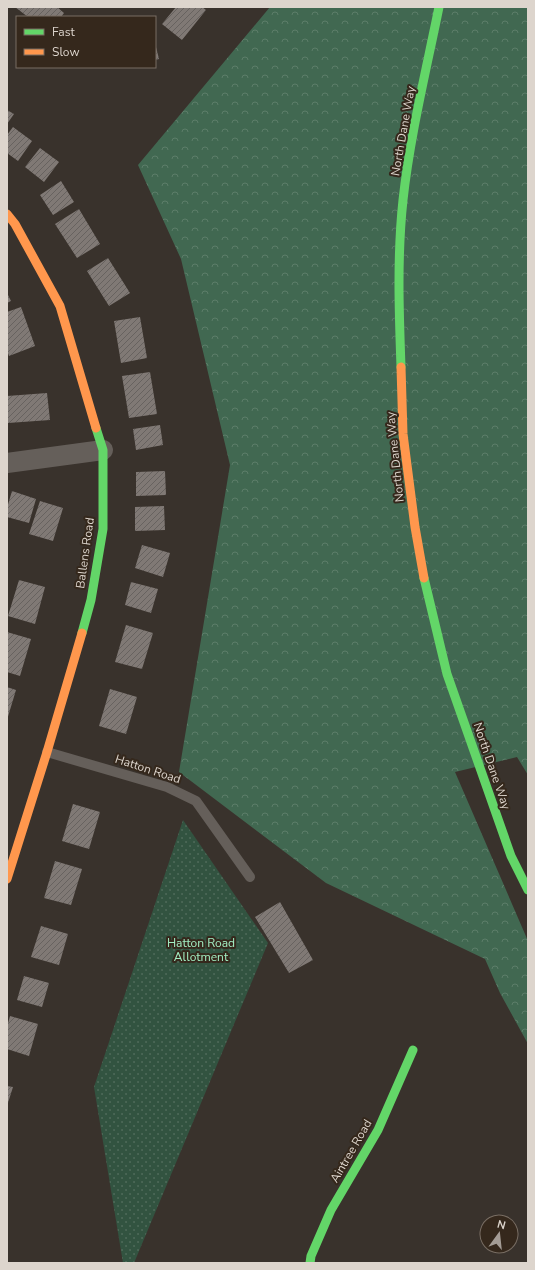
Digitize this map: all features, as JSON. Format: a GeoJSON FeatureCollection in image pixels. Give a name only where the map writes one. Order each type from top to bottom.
{"type":"FeatureCollection","features":[{"type":"Feature","properties":{"kind":"street","name":"North Dane Way"},"geometry":{"type":"LineString","coordinates":[[440,7],[412,143],[403,200],[398,271],[403,434],[426,589],[447,674],[511,856],[528,890]]}},
{"type":"Feature","properties":{"kind":"street","name":"Ballens Road"},"geometry":{"type":"LineString","coordinates":[[7,214],[15,224],[60,306],[103,450],[103,529],[91,600],[47,752],[7,879]]}},
{"type":"Feature","properties":{"kind":"street"},"geometry":{"type":"LineString","coordinates":[[7,463],[103,450]]}},
{"type":"Feature","properties":{"kind":"street","name":"Aintree Road"},"geometry":{"type":"LineString","coordinates":[[310,1263],[310,1256],[331,1210],[378,1130],[413,1050]]}},
{"type":"Feature","properties":{"kind":"lane","name":"Hatton Road"},"geometry":{"type":"LineString","coordinates":[[47,752],[167,786],[196,801],[250,877]]}},
{"type":"Feature","properties":{"kind":"green space"},"geometry":{"type":"Polygon","coordinates":[[[270,7],[528,7],[528,775],[517,757],[455,772],[528,941],[528,1044],[500,993],[485,959],[326,883],[179,772],[230,465],[181,259],[138,165],[270,7]]]}},
{"type":"Feature","properties":{"kind":"green space","name":"Hatton Road Allotment"},"geometry":{"type":"Polygon","coordinates":[[[183,820],[268,943],[134,1263],[123,1263],[94,1087],[183,820]]]}},
{"type":"Feature","properties":{"kind":"building"},"geometry":{"type":"Polygon","coordinates":[[[15,7],[57,7],[64,13],[62,16],[27,16],[15,7]]]}},
{"type":"Feature","properties":{"kind":"building"},"geometry":{"type":"Polygon","coordinates":[[[176,7],[202,7],[206,10],[182,40],[162,24],[176,7]]]}},
{"type":"Feature","properties":{"kind":"building"},"geometry":{"type":"Polygon","coordinates":[[[156,47],[159,59],[156,60],[156,47]]]}},
{"type":"Feature","properties":{"kind":"building"},"geometry":{"type":"Polygon","coordinates":[[[7,110],[14,114],[7,124],[7,110]]]}},
{"type":"Feature","properties":{"kind":"building"},"geometry":{"type":"Polygon","coordinates":[[[13,127],[32,141],[18,161],[7,153],[7,135],[13,127]]]}},
{"type":"Feature","properties":{"kind":"building"},"geometry":{"type":"Polygon","coordinates":[[[40,148],[59,162],[44,182],[25,167],[40,148]]]}},
{"type":"Feature","properties":{"kind":"building"},"geometry":{"type":"Polygon","coordinates":[[[61,181],[74,202],[53,215],[40,195],[61,181]]]}},
{"type":"Feature","properties":{"kind":"building"},"geometry":{"type":"Polygon","coordinates":[[[79,209],[100,244],[77,258],[55,224],[79,209]]]}},
{"type":"Feature","properties":{"kind":"building"},"geometry":{"type":"Polygon","coordinates":[[[108,258],[130,293],[109,306],[87,271],[108,258]]]}},
{"type":"Feature","properties":{"kind":"building"},"geometry":{"type":"Polygon","coordinates":[[[7,293],[11,301],[7,303],[7,293]]]}},
{"type":"Feature","properties":{"kind":"building"},"geometry":{"type":"Polygon","coordinates":[[[21,307],[35,346],[9,356],[7,350],[7,312],[21,307]]]}},
{"type":"Feature","properties":{"kind":"building"},"geometry":{"type":"Polygon","coordinates":[[[140,317],[147,358],[121,363],[114,321],[140,317]]]}},
{"type":"Feature","properties":{"kind":"building"},"geometry":{"type":"Polygon","coordinates":[[[150,372],[157,414],[129,418],[122,376],[150,372]]]}},
{"type":"Feature","properties":{"kind":"building"},"geometry":{"type":"Polygon","coordinates":[[[47,393],[50,420],[8,423],[7,396],[47,393]]]}},
{"type":"Feature","properties":{"kind":"building"},"geometry":{"type":"Polygon","coordinates":[[[160,425],[163,445],[136,450],[133,429],[160,425]]]}},
{"type":"Feature","properties":{"kind":"building"},"geometry":{"type":"Polygon","coordinates":[[[165,471],[166,495],[136,496],[136,472],[165,471]]]}},
{"type":"Feature","properties":{"kind":"building"},"geometry":{"type":"Polygon","coordinates":[[[12,491],[36,499],[29,523],[7,517],[7,508],[12,491]]]}},
{"type":"Feature","properties":{"kind":"building"},"geometry":{"type":"Polygon","coordinates":[[[40,501],[63,508],[53,541],[29,534],[40,501]]]}},
{"type":"Feature","properties":{"kind":"building"},"geometry":{"type":"Polygon","coordinates":[[[164,506],[165,530],[135,531],[135,507],[164,506]]]}},
{"type":"Feature","properties":{"kind":"building"},"geometry":{"type":"Polygon","coordinates":[[[142,545],[170,553],[163,577],[135,568],[142,545]]]}},
{"type":"Feature","properties":{"kind":"building"},"geometry":{"type":"Polygon","coordinates":[[[19,580],[45,587],[35,624],[8,616],[19,580]]]}},
{"type":"Feature","properties":{"kind":"building"},"geometry":{"type":"Polygon","coordinates":[[[131,582],[158,589],[151,613],[125,605],[131,582]]]}},
{"type":"Feature","properties":{"kind":"building"},"geometry":{"type":"Polygon","coordinates":[[[126,625],[153,633],[142,669],[115,662],[126,625]]]}},
{"type":"Feature","properties":{"kind":"building"},"geometry":{"type":"Polygon","coordinates":[[[7,632],[31,639],[20,676],[7,672],[7,632]]]}},
{"type":"Feature","properties":{"kind":"building"},"geometry":{"type":"Polygon","coordinates":[[[7,687],[16,690],[7,720],[7,687]]]}},
{"type":"Feature","properties":{"kind":"building"},"geometry":{"type":"Polygon","coordinates":[[[110,689],[137,697],[126,734],[99,726],[110,689]]]}},
{"type":"Feature","properties":{"kind":"building"},"geometry":{"type":"Polygon","coordinates":[[[73,804],[100,812],[89,849],[62,841],[73,804]]]}},
{"type":"Feature","properties":{"kind":"building"},"geometry":{"type":"Polygon","coordinates":[[[55,861],[82,869],[71,905],[44,898],[55,861]]]}},
{"type":"Feature","properties":{"kind":"building"},"geometry":{"type":"Polygon","coordinates":[[[280,902],[313,960],[289,973],[255,917],[280,902]]]}},
{"type":"Feature","properties":{"kind":"building"},"geometry":{"type":"Polygon","coordinates":[[[41,926],[68,934],[59,965],[31,957],[41,926]]]}},
{"type":"Feature","properties":{"kind":"building"},"geometry":{"type":"Polygon","coordinates":[[[24,976],[49,983],[42,1007],[17,1000],[24,976]]]}},
{"type":"Feature","properties":{"kind":"building"},"geometry":{"type":"Polygon","coordinates":[[[10,1016],[38,1024],[29,1056],[7,1049],[7,1027],[10,1016]]]}},
{"type":"Feature","properties":{"kind":"building"},"geometry":{"type":"Polygon","coordinates":[[[7,1086],[13,1087],[7,1106],[7,1086]]]}},
{"type":"Feature","properties":{"kind":"traffic: fast"},"geometry":{"type":"LineString","coordinates":[[401,367],[399,263],[403,200],[414,128],[439,7]]}},
{"type":"Feature","properties":{"kind":"traffic: fast"},"geometry":{"type":"LineString","coordinates":[[82,633],[91,600],[103,529],[103,450],[96,428]]}},
{"type":"Feature","properties":{"kind":"traffic: fast"},"geometry":{"type":"LineString","coordinates":[[424,578],[447,674],[511,856],[528,890]]}},
{"type":"Feature","properties":{"kind":"traffic: fast"},"geometry":{"type":"LineString","coordinates":[[310,1263],[311,1256],[331,1210],[378,1130],[413,1050]]}},
{"type":"Feature","properties":{"kind":"traffic: slow"},"geometry":{"type":"LineString","coordinates":[[7,214],[15,224],[60,306],[96,428]]}},
{"type":"Feature","properties":{"kind":"traffic: slow"},"geometry":{"type":"LineString","coordinates":[[401,367],[403,434],[415,527],[424,578]]}},
{"type":"Feature","properties":{"kind":"traffic: slow"},"geometry":{"type":"LineString","coordinates":[[7,879],[47,752],[82,633]]}}]}
